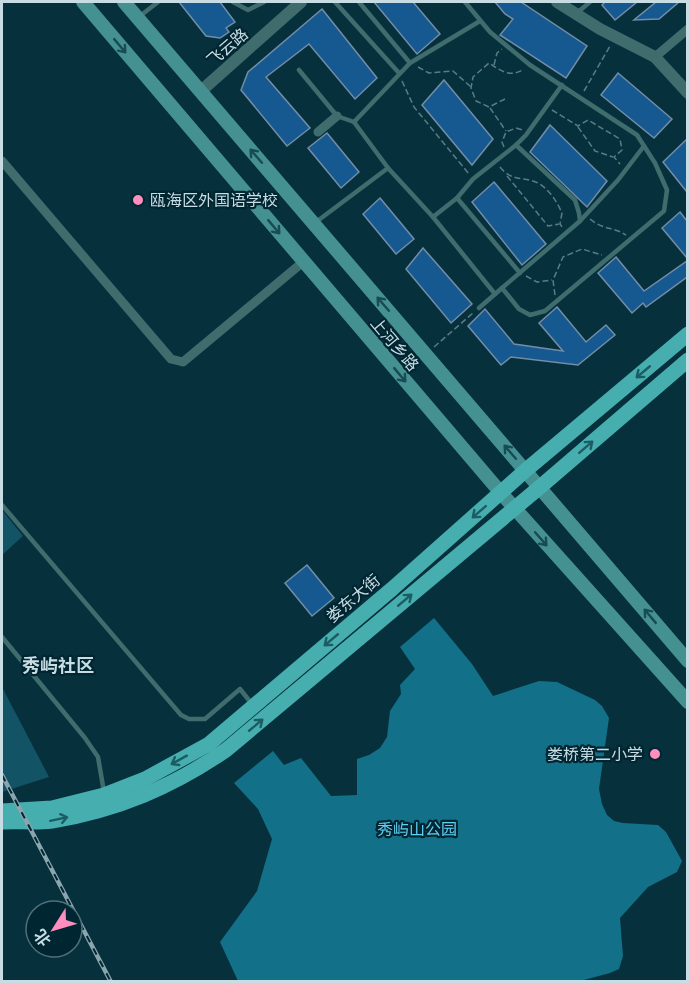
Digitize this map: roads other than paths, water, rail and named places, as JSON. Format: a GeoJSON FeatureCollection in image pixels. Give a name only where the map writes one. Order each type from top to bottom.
{"type":"FeatureCollection","features":[{"type":"Feature","properties":{"kind":"main road","name":"上河乡路"},"geometry":{"type":"LineString","coordinates":[[82,2],[501,493],[687,702]]}},
{"type":"Feature","properties":{"kind":"main road","name":"上河乡路"},"geometry":{"type":"LineString","coordinates":[[124,2],[687,661]]}},
{"type":"Feature","properties":{"kind":"main road","name":"娄东大街"},"geometry":{"type":"LineString","coordinates":[[2,811],[52,808],[104,795],[145,779],[209,744],[687,334]]}},
{"type":"Feature","properties":{"kind":"main road"},"geometry":{"type":"LineString","coordinates":[[2,822],[50,821],[116,807],[174,783],[226,750],[540,487],[687,360]]}},
{"type":"Feature","properties":{"kind":"street","name":"飞云路"},"geometry":{"type":"LineString","coordinates":[[201,91],[301,2]]}},
{"type":"Feature","properties":{"kind":"street"},"geometry":{"type":"LineString","coordinates":[[557,2],[615,37],[655,57],[687,93]]}},
{"type":"Feature","properties":{"kind":"street"},"geometry":{"type":"LineString","coordinates":[[655,57],[687,29]]}},
{"type":"Feature","properties":{"kind":"street"},"geometry":{"type":"LineString","coordinates":[[318,132],[337,116]]}},
{"type":"Feature","properties":{"kind":"street"},"geometry":{"type":"LineString","coordinates":[[2,161],[171,359],[183,362],[303,262]]}},
{"type":"Feature","properties":{"kind":"lane"},"geometry":{"type":"LineString","coordinates":[[138,18],[158,2]]}},
{"type":"Feature","properties":{"kind":"lane"},"geometry":{"type":"LineString","coordinates":[[233,2],[248,10],[264,2]]}},
{"type":"Feature","properties":{"kind":"lane"},"geometry":{"type":"LineString","coordinates":[[335,2],[399,73]]}},
{"type":"Feature","properties":{"kind":"lane"},"geometry":{"type":"LineString","coordinates":[[359,2],[410,63]]}},
{"type":"Feature","properties":{"kind":"lane"},"geometry":{"type":"LineString","coordinates":[[465,2],[480,21],[530,65],[637,135],[667,190],[664,211],[545,311],[530,315],[519,309],[502,288]]}},
{"type":"Feature","properties":{"kind":"lane"},"geometry":{"type":"LineString","coordinates":[[576,14],[590,2]]}},
{"type":"Feature","properties":{"kind":"lane"},"geometry":{"type":"LineString","coordinates":[[354,122],[410,63],[480,21]]}},
{"type":"Feature","properties":{"kind":"lane"},"geometry":{"type":"LineString","coordinates":[[299,70],[337,116],[354,122],[388,168],[433,217],[495,294]]}},
{"type":"Feature","properties":{"kind":"lane"},"geometry":{"type":"LineString","coordinates":[[433,217],[457,198],[473,179],[529,132],[562,85]]}},
{"type":"Feature","properties":{"kind":"lane"},"geometry":{"type":"LineString","coordinates":[[516,145],[575,200],[580,221]]}},
{"type":"Feature","properties":{"kind":"lane"},"geometry":{"type":"LineString","coordinates":[[478,308],[580,221],[626,170],[644,146]]}},
{"type":"Feature","properties":{"kind":"lane"},"geometry":{"type":"LineString","coordinates":[[314,224],[388,168]]}},
{"type":"Feature","properties":{"kind":"lane"},"geometry":{"type":"LineString","coordinates":[[457,198],[520,273]]}},
{"type":"Feature","properties":{"kind":"lane"},"geometry":{"type":"LineString","coordinates":[[2,505],[181,715],[189,719],[205,719],[240,689],[254,706]]}},
{"type":"Feature","properties":{"kind":"lane"},"geometry":{"type":"LineString","coordinates":[[2,637],[98,757],[104,795]]}},
{"type":"Feature","properties":{"kind":"railway"},"geometry":{"type":"LineString","coordinates":[[2,775],[111,982]]}},
{"type":"Feature","properties":{"kind":"place","name":"瓯海区外国语学校"},"geometry":{"type":"Point","coordinates":[138,200]}},
{"type":"Feature","properties":{"kind":"place","name":"娄桥第二小学"},"geometry":{"type":"Point","coordinates":[655,754]}},
{"type":"Feature","properties":{"kind":"district","name":"秀屿社区"},"geometry":{"type":"Point","coordinates":[58,666]}},
{"type":"Feature","properties":{"kind":"park label","name":"秀屿山公园"},"geometry":{"type":"Point","coordinates":[417,829]}}]}
